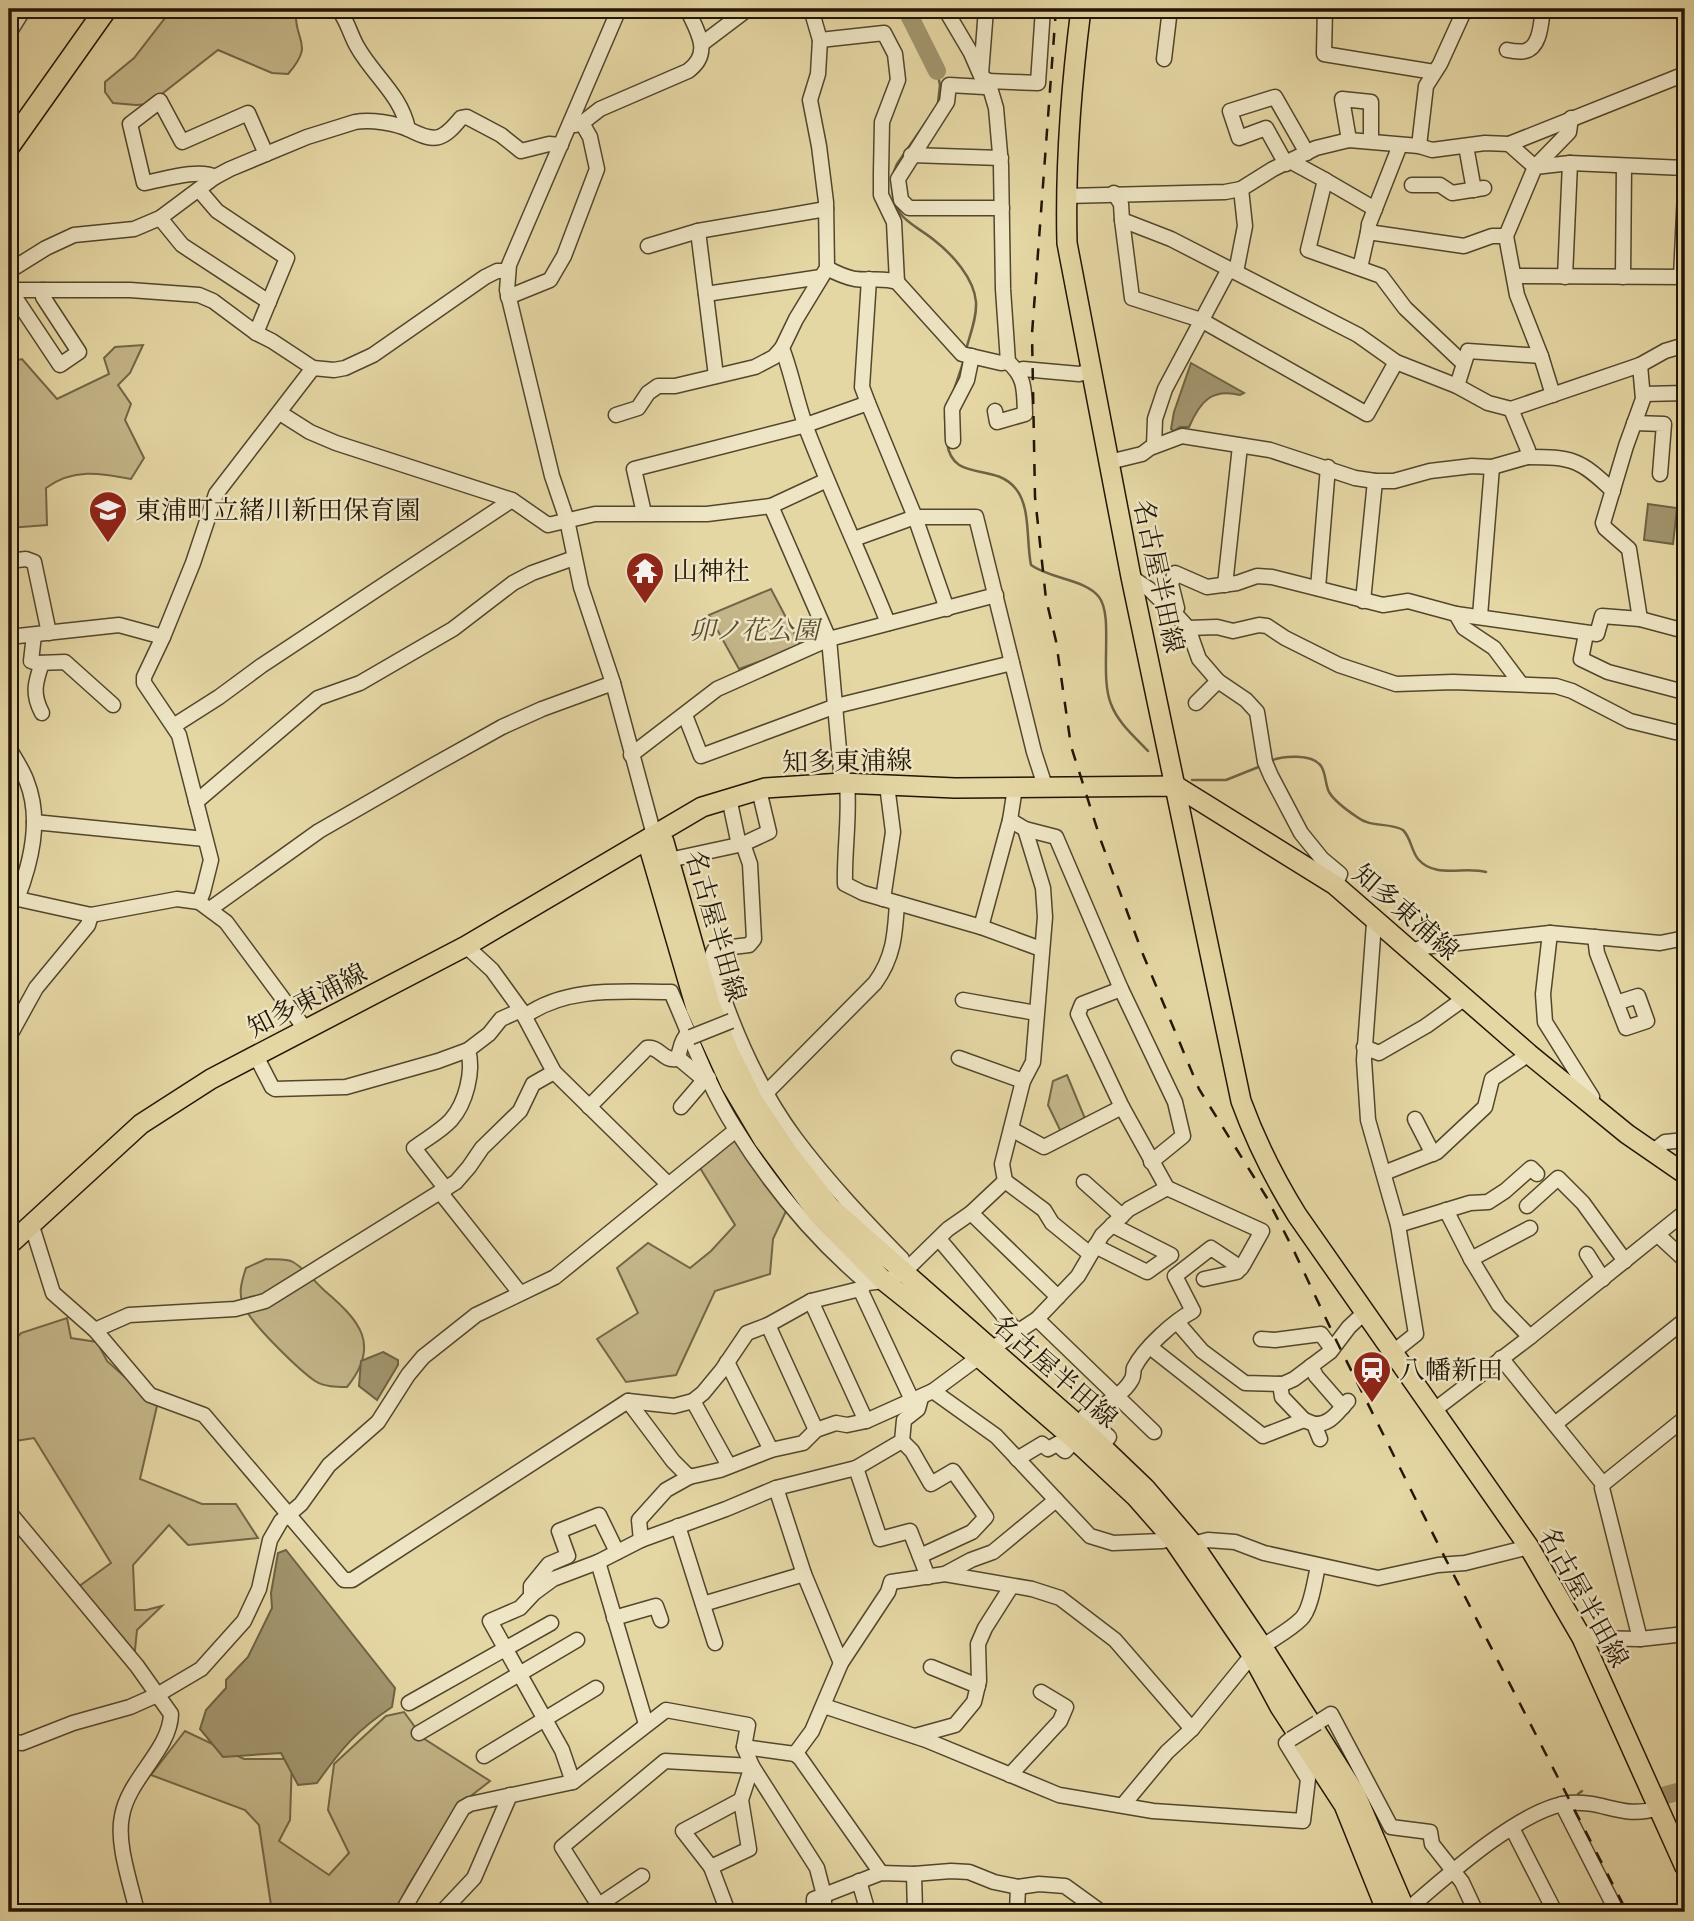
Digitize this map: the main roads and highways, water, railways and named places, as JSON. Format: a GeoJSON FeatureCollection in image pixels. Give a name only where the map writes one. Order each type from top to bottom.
{"type":"FeatureCollection","features":[{"type":"Feature","properties":{"kind":"highway"},"geometry":{"type":"LineString","coordinates":[[9,123],[90,9]]}},
{"type":"Feature","properties":{"kind":"highway"},"geometry":{"type":"LineString","coordinates":[[9,146],[106,9]]}},
{"type":"Feature","properties":{"kind":"main road","name":"名古屋半田線"},"geometry":{"type":"LineString","coordinates":[[1081,9],[1072,86],[1066,196],[1068,243],[1131,577],[1241,1101],[1256,1142],[1276,1181],[1364,1313],[1529,1547],[1582,1638],[1685,1867]]}},
{"type":"Feature","properties":{"kind":"main road","name":"知多東浦線"},"geometry":{"type":"LineString","coordinates":[[9,1245],[141,1124],[211,1079],[466,946],[702,807],[759,790],[845,783],[1015,788],[1176,786],[1335,885],[1529,1054],[1652,1152],[1685,1174]]}},
{"type":"Feature","properties":{"kind":"main road","name":"名古屋半田線"},"geometry":{"type":"LineString","coordinates":[[1387,1912],[1344,1805],[1280,1707],[1257,1650],[1193,1544],[1145,1488],[1101,1446],[984,1353],[871,1284],[763,1139],[731,1085],[696,1008],[649,848],[654,835],[664,842],[710,1004],[729,1052],[754,1102],[786,1150],[830,1207],[906,1270],[984,1353],[1136,1497],[1172,1538],[1257,1650],[1355,1793],[1405,1912]]}},
{"type":"Feature","properties":{"kind":"waterway"},"geometry":{"type":"LineString","coordinates":[[906,9],[937,71]]}},
{"type":"Feature","properties":{"kind":"waterway"},"geometry":{"type":"LineString","coordinates":[[937,71],[940,85],[938,103]]}},
{"type":"Feature","properties":{"kind":"waterway"},"geometry":{"type":"LineString","coordinates":[[893,174],[933,112]]}},
{"type":"Feature","properties":{"kind":"waterway"},"geometry":{"type":"LineString","coordinates":[[892,188],[896,207],[901,214],[948,252],[971,284],[976,308],[966,350]]}},
{"type":"Feature","properties":{"kind":"waterway"},"geometry":{"type":"LineString","coordinates":[[953,393],[964,360]]}},
{"type":"Feature","properties":{"kind":"waterway"},"geometry":{"type":"LineString","coordinates":[[945,416],[946,437]]}},
{"type":"Feature","properties":{"kind":"waterway"},"geometry":{"type":"LineString","coordinates":[[947,443],[957,464],[997,476],[1016,489],[1026,515],[1031,565],[1085,586],[1099,597],[1106,618],[1106,678],[1111,704],[1122,724],[1148,751]]}},
{"type":"Feature","properties":{"kind":"waterway"},"geometry":{"type":"LineString","coordinates":[[1270,761],[1304,757],[1317,762],[1323,769],[1329,792],[1338,803],[1362,820],[1403,830],[1418,859],[1425,865],[1441,870],[1486,872]]}},
{"type":"Feature","properties":{"kind":"waterway"},"geometry":{"type":"LineString","coordinates":[[1192,780],[1226,780],[1261,766]]}},
{"type":"Feature","properties":{"kind":"waterway"},"geometry":{"type":"LineString","coordinates":[[1666,1795],[1685,1790]]}},
{"type":"Feature","properties":{"kind":"waterway"},"geometry":{"type":"LineString","coordinates":[[1578,1794],[1582,1791]]}},
{"type":"Feature","properties":{"kind":"railway"},"geometry":{"type":"LineString","coordinates":[[1056,9],[1032,334],[1035,497],[1046,599],[1056,641],[1071,746],[1101,841],[1142,952],[1199,1089],[1267,1198],[1441,1550],[1627,1912]]}},
{"type":"Feature","properties":{"kind":"place","name":"東浦町立緒川新田保育園"},"geometry":{"type":"Point","coordinates":[108,544]}},
{"type":"Feature","properties":{"kind":"place","name":"山神社"},"geometry":{"type":"Point","coordinates":[645,605]}},
{"type":"Feature","properties":{"kind":"place","name":"八幡新田"},"geometry":{"type":"Point","coordinates":[1372,1404]}},
{"type":"Feature","properties":{"kind":"park label","name":"卯ノ花公園"},"geometry":{"type":"Point","coordinates":[754,630]}}]}
